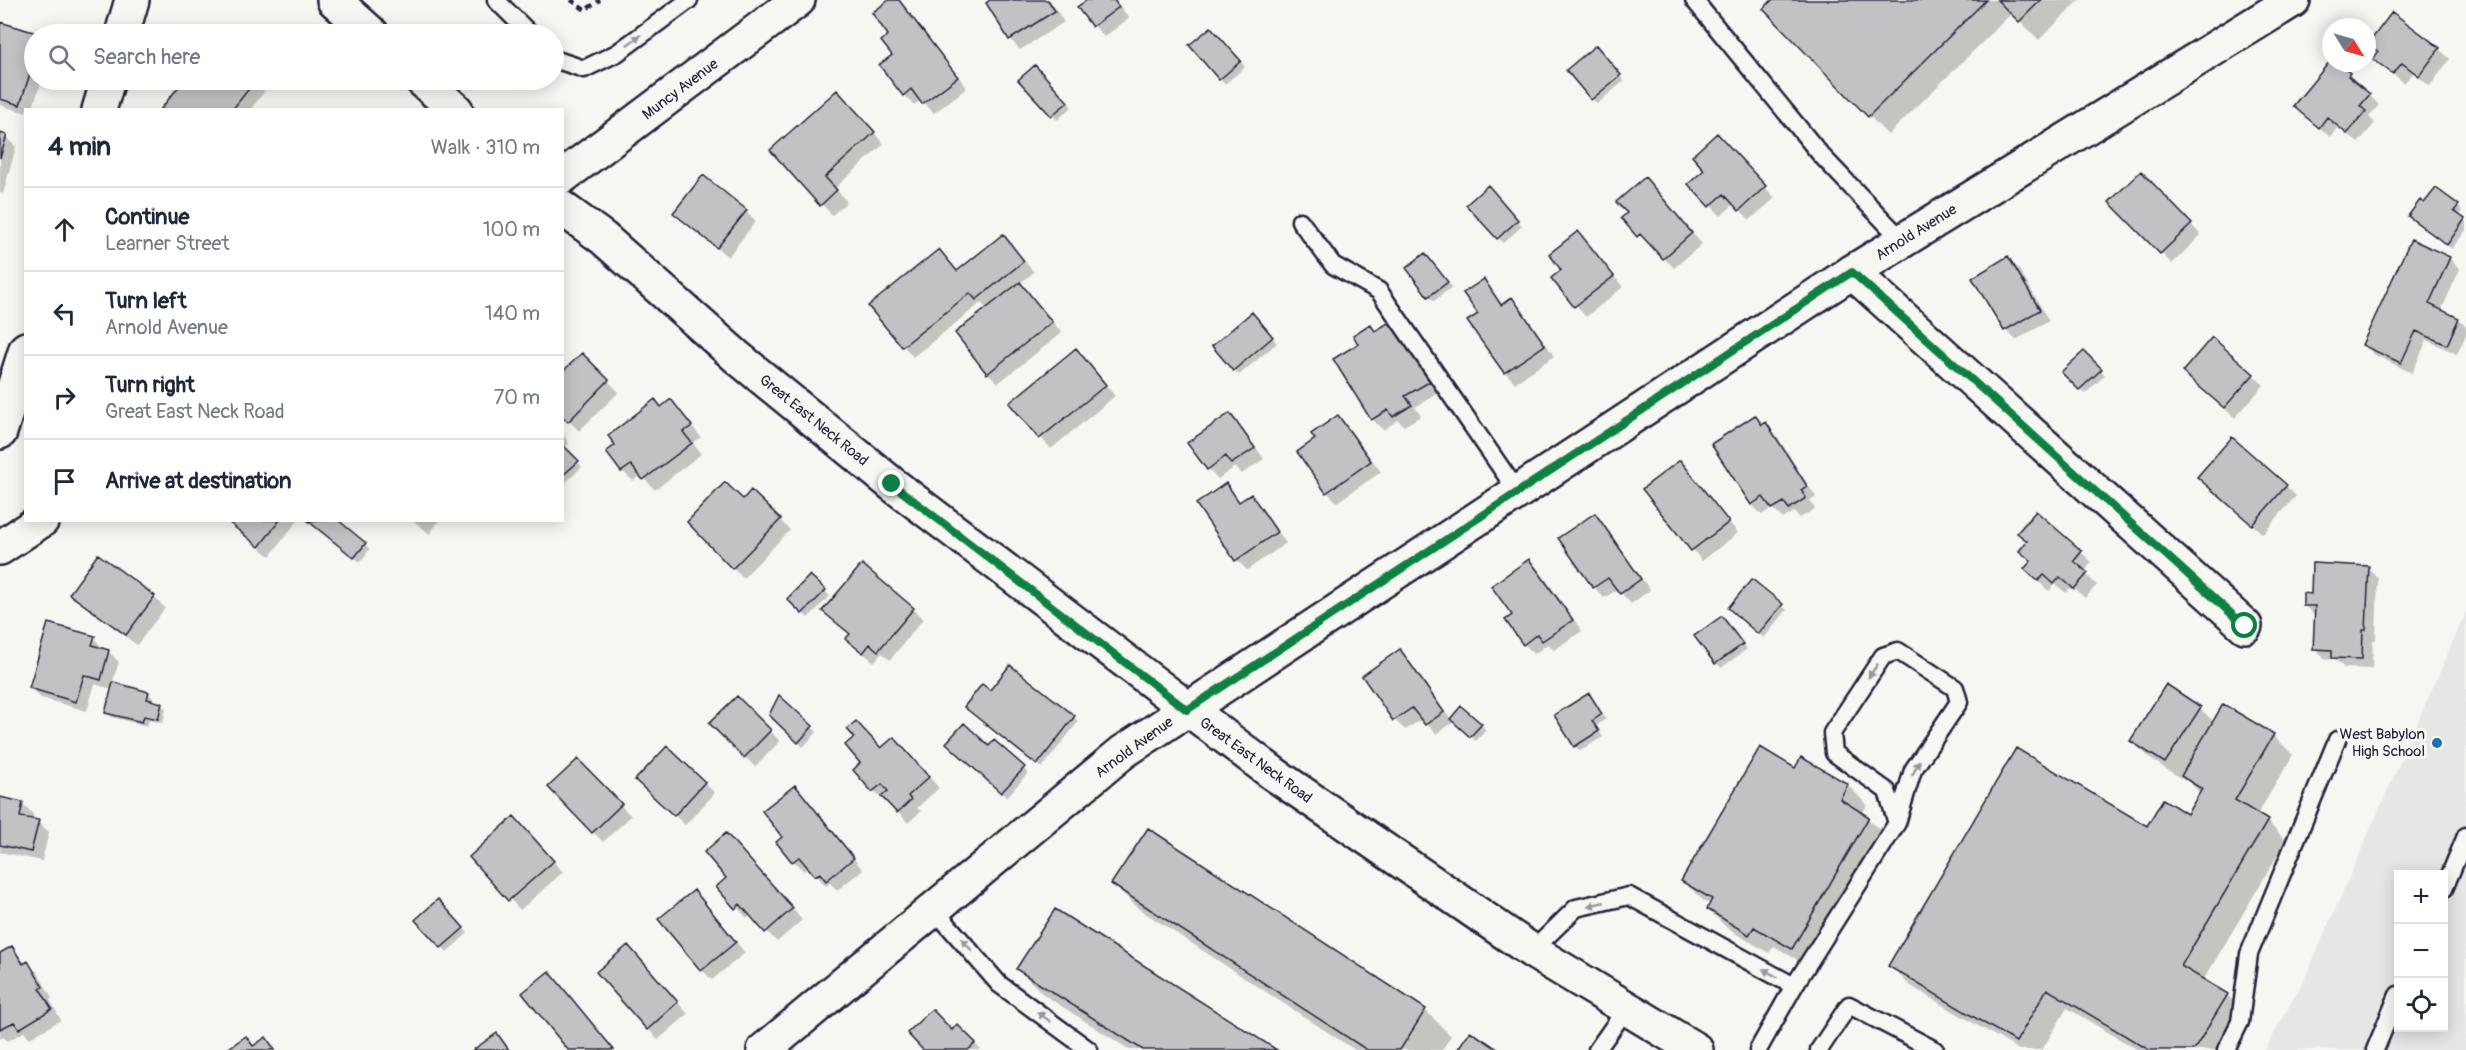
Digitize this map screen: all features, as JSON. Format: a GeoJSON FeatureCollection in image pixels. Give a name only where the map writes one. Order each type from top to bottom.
{"type":"FeatureCollection","features":[{"type":"Feature","properties":{"kind":"street"},"geometry":{"type":"LineString","coordinates":[[125,24],[132,0]]}},
{"type":"Feature","properties":{"kind":"street"},"geometry":{"type":"LineString","coordinates":[[334,0],[361,24]]}},
{"type":"Feature","properties":{"kind":"street","name":"Muncy Avenue"},"geometry":{"type":"LineString","coordinates":[[564,176],[798,0]]}},
{"type":"Feature","properties":{"kind":"street","name":"Arnold Avenue"},"geometry":{"type":"LineString","coordinates":[[764,1050],[1124,752],[1852,272],[2293,0]]}},
{"type":"Feature","properties":{"kind":"street"},"geometry":{"type":"LineString","coordinates":[[100,108],[105,90]]}},
{"type":"Feature","properties":{"kind":"street"},"geometry":{"type":"LineString","coordinates":[[433,90],[454,108]]}},
{"type":"Feature","properties":{"kind":"street","name":"Great East Neck Road"},"geometry":{"type":"LineString","coordinates":[[564,209],[603,238],[737,357],[892,484],[1187,710],[1274,774],[1532,951],[1696,1050]]}},
{"type":"Feature","properties":{"kind":"street"},"geometry":{"type":"LineString","coordinates":[[1852,272],[2245,626]]}},
{"type":"Feature","properties":{"kind":"street"},"geometry":{"type":"LineString","coordinates":[[0,432],[24,355]]}},
{"type":"Feature","properties":{"kind":"street"},"geometry":{"type":"LineString","coordinates":[[0,548],[39,522]]}},
{"type":"Feature","properties":{"kind":"lane"},"geometry":{"type":"LineString","coordinates":[[496,0],[520,24]]}},
{"type":"Feature","properties":{"kind":"lane"},"geometry":{"type":"LineString","coordinates":[[564,62],[584,69],[617,53],[689,0]]}},
{"type":"Feature","properties":{"kind":"lane"},"geometry":{"type":"LineString","coordinates":[[1694,0],[1821,155],[1902,240]]}},
{"type":"Feature","properties":{"kind":"lane"},"geometry":{"type":"LineString","coordinates":[[1300,221],[1333,265],[1379,291],[1517,491]]}},
{"type":"Feature","properties":{"kind":"lane"},"geometry":{"type":"LineString","coordinates":[[1758,1050],[1794,986],[1897,823],[1913,770],[1959,702],[1955,688],[1898,651],[1883,656],[1832,734],[1834,753],[1887,791],[1897,823]]}},
{"type":"Feature","properties":{"kind":"lane"},"geometry":{"type":"LineString","coordinates":[[2226,1050],[2240,1022],[2249,954],[2337,740]]}},
{"type":"Feature","properties":{"kind":"lane"},"geometry":{"type":"LineString","coordinates":[[2448,879],[2466,836]]}},
{"type":"Feature","properties":{"kind":"lane"},"geometry":{"type":"LineString","coordinates":[[1532,951],[1576,908],[1629,896],[1794,986]]}},
{"type":"Feature","properties":{"kind":"lane"},"geometry":{"type":"LineString","coordinates":[[933,908],[999,984],[1089,1050]]}},
{"type":"Feature","properties":{"kind":"lane"},"geometry":{"type":"LineString","coordinates":[[1819,1050],[1849,1005],[1935,1050]]}},
{"type":"Feature","properties":{"kind":"lane"},"geometry":{"type":"LineString","coordinates":[[2375,1050],[2394,1005]]}},
{"type":"Feature","properties":{"kind":"lane"},"geometry":{"type":"LineString","coordinates":[[1597,1050],[1626,1009]]}},
{"type":"Feature","properties":{"kind":"path"},"geometry":{"type":"LineString","coordinates":[[571,0],[585,10],[600,0]]}},
{"type":"Feature","properties":{"kind":"shaded area","name":"West Babylon High School"},"geometry":{"type":"Polygon","coordinates":[[[2466,612],[2466,1050],[2265,1050],[2305,978],[2466,612]]]}},
{"type":"Feature","properties":{"kind":"building"},"geometry":{"type":"Polygon","coordinates":[[[889,0],[899,0],[958,77],[922,104],[911,89],[903,96],[879,65],[892,55],[881,41],[888,35],[872,13],[889,0]]]}},
{"type":"Feature","properties":{"kind":"building"},"geometry":{"type":"Polygon","coordinates":[[[990,0],[1048,0],[1055,11],[1009,40],[986,3],[990,0]]]}},
{"type":"Feature","properties":{"kind":"building"},"geometry":{"type":"Polygon","coordinates":[[[1087,0],[1114,0],[1119,7],[1092,27],[1077,7],[1087,0]]]}},
{"type":"Feature","properties":{"kind":"building"},"geometry":{"type":"Polygon","coordinates":[[[1772,0],[1986,0],[1868,117],[1763,9],[1772,0]]]}},
{"type":"Feature","properties":{"kind":"building"},"geometry":{"type":"Polygon","coordinates":[[[1997,0],[2041,0],[2019,22],[1997,0]]]}},
{"type":"Feature","properties":{"kind":"building"},"geometry":{"type":"Polygon","coordinates":[[[2392,12],[2440,48],[2419,76],[2402,63],[2393,74],[2376,61],[2378,52],[2376,50],[2376,33],[2392,12]]]}},
{"type":"Feature","properties":{"kind":"building"},"geometry":{"type":"Polygon","coordinates":[[[0,22],[24,29],[25,90],[20,105],[0,99],[0,22]]]}},
{"type":"Feature","properties":{"kind":"building"},"geometry":{"type":"Polygon","coordinates":[[[1211,27],[1241,61],[1219,80],[1189,45],[1211,27]]]}},
{"type":"Feature","properties":{"kind":"building"},"geometry":{"type":"Polygon","coordinates":[[[1596,45],[1621,75],[1591,100],[1566,70],[1596,45]]]}},
{"type":"Feature","properties":{"kind":"building"},"geometry":{"type":"Polygon","coordinates":[[[1035,65],[1068,102],[1051,116],[1018,80],[1035,65]]]}},
{"type":"Feature","properties":{"kind":"building"},"geometry":{"type":"Polygon","coordinates":[[[2322,71],[2349,72],[2348,76],[2370,94],[2360,106],[2366,111],[2347,134],[2327,117],[2319,128],[2293,106],[2322,71]]]}},
{"type":"Feature","properties":{"kind":"building"},"geometry":{"type":"Polygon","coordinates":[[[176,90],[248,90],[234,108],[162,108],[176,90]]]}},
{"type":"Feature","properties":{"kind":"building"},"geometry":{"type":"Polygon","coordinates":[[[837,90],[875,132],[825,177],[837,190],[820,206],[770,150],[837,90]]]}},
{"type":"Feature","properties":{"kind":"building"},"geometry":{"type":"Polygon","coordinates":[[[0,133],[7,135],[0,158],[0,133]]]}},
{"type":"Feature","properties":{"kind":"building"},"geometry":{"type":"Polygon","coordinates":[[[1717,133],[1766,186],[1739,211],[1724,194],[1709,207],[1688,184],[1704,170],[1692,156],[1717,133]]]}},
{"type":"Feature","properties":{"kind":"building"},"geometry":{"type":"Polygon","coordinates":[[[2141,171],[2192,224],[2160,254],[2109,202],[2141,171]]]}},
{"type":"Feature","properties":{"kind":"building"},"geometry":{"type":"Polygon","coordinates":[[[703,175],[747,210],[717,248],[673,213],[703,175]]]}},
{"type":"Feature","properties":{"kind":"building"},"geometry":{"type":"Polygon","coordinates":[[[1645,177],[1692,233],[1663,259],[1640,234],[1637,237],[1621,218],[1627,213],[1616,202],[1645,177]]]}},
{"type":"Feature","properties":{"kind":"building"},"geometry":{"type":"Polygon","coordinates":[[[1488,185],[1518,220],[1497,239],[1466,205],[1488,185]]]}},
{"type":"Feature","properties":{"kind":"building"},"geometry":{"type":"Polygon","coordinates":[[[2436,188],[2459,205],[2454,211],[2465,219],[2447,245],[2408,216],[2420,200],[2424,203],[2436,188]]]}},
{"type":"Feature","properties":{"kind":"building"},"geometry":{"type":"Polygon","coordinates":[[[1578,231],[1614,276],[1574,307],[1551,278],[1561,270],[1549,254],[1578,231]]]}},
{"type":"Feature","properties":{"kind":"building"},"geometry":{"type":"Polygon","coordinates":[[[1003,234],[1024,261],[976,300],[970,293],[902,347],[868,306],[939,249],[957,271],[1003,234]]]}},
{"type":"Feature","properties":{"kind":"building"},"geometry":{"type":"Polygon","coordinates":[[[2411,239],[2450,257],[2429,304],[2459,318],[2447,345],[2416,331],[2401,363],[2362,345],[2411,239]]]}},
{"type":"Feature","properties":{"kind":"building"},"geometry":{"type":"Polygon","coordinates":[[[1425,253],[1448,282],[1428,297],[1406,268],[1425,253]]]}},
{"type":"Feature","properties":{"kind":"building"},"geometry":{"type":"Polygon","coordinates":[[[2008,256],[2040,310],[2004,331],[1972,278],[2008,256]]]}},
{"type":"Feature","properties":{"kind":"building"},"geometry":{"type":"Polygon","coordinates":[[[1484,279],[1501,305],[1512,297],[1545,345],[1504,373],[1467,321],[1478,314],[1463,293],[1484,279]]]}},
{"type":"Feature","properties":{"kind":"building"},"geometry":{"type":"Polygon","coordinates":[[[1020,282],[1052,322],[987,374],[955,333],[1020,282]]]}},
{"type":"Feature","properties":{"kind":"building"},"geometry":{"type":"Polygon","coordinates":[[[1252,312],[1273,337],[1233,371],[1212,346],[1252,312]]]}},
{"type":"Feature","properties":{"kind":"building"},"geometry":{"type":"Polygon","coordinates":[[[1393,320],[1431,381],[1405,396],[1412,405],[1393,417],[1388,410],[1371,420],[1333,359],[1358,344],[1353,335],[1370,324],[1375,331],[1393,320]]]}},
{"type":"Feature","properties":{"kind":"building"},"geometry":{"type":"Polygon","coordinates":[[[2212,337],[2254,374],[2224,408],[2182,372],[2212,337]]]}},
{"type":"Feature","properties":{"kind":"building"},"geometry":{"type":"Polygon","coordinates":[[[1076,348],[1106,385],[1039,439],[1009,403],[1076,348]]]}},
{"type":"Feature","properties":{"kind":"building"},"geometry":{"type":"Polygon","coordinates":[[[2084,351],[2102,369],[2079,390],[2061,372],[2084,351]]]}},
{"type":"Feature","properties":{"kind":"building"},"geometry":{"type":"Polygon","coordinates":[[[582,353],[609,380],[568,422],[564,418],[564,370],[582,353]]]}},
{"type":"Feature","properties":{"kind":"building"},"geometry":{"type":"Polygon","coordinates":[[[655,399],[661,407],[671,399],[692,426],[683,432],[692,443],[643,480],[631,465],[621,472],[606,452],[615,445],[608,436],[655,399]]]}},
{"type":"Feature","properties":{"kind":"building"},"geometry":{"type":"Polygon","coordinates":[[[1230,413],[1255,448],[1231,464],[1226,456],[1207,470],[1187,443],[1230,413]]]}},
{"type":"Feature","properties":{"kind":"building"},"geometry":{"type":"Polygon","coordinates":[[[1338,415],[1371,461],[1326,493],[1297,452],[1315,439],[1311,434],[1338,415]]]}},
{"type":"Feature","properties":{"kind":"building"},"geometry":{"type":"Polygon","coordinates":[[[1755,415],[1762,425],[1766,422],[1807,486],[1801,490],[1806,498],[1789,509],[1784,502],[1772,509],[1763,497],[1751,505],[1711,444],[1755,415]]]}},
{"type":"Feature","properties":{"kind":"building"},"geometry":{"type":"Polygon","coordinates":[[[2232,437],[2287,485],[2252,525],[2197,477],[2232,437]]]}},
{"type":"Feature","properties":{"kind":"building"},"geometry":{"type":"Polygon","coordinates":[[[564,446],[579,461],[564,474],[564,446]]]}},
{"type":"Feature","properties":{"kind":"building"},"geometry":{"type":"Polygon","coordinates":[[[1680,460],[1729,522],[1691,551],[1642,489],[1680,460]]]}},
{"type":"Feature","properties":{"kind":"building"},"geometry":{"type":"Polygon","coordinates":[[[725,482],[743,499],[751,490],[781,519],[732,569],[687,522],[725,482]]]}},
{"type":"Feature","properties":{"kind":"building"},"geometry":{"type":"Polygon","coordinates":[[[1226,483],[1239,502],[1251,494],[1277,532],[1235,561],[1196,504],[1226,483]]]}},
{"type":"Feature","properties":{"kind":"building"},"geometry":{"type":"Polygon","coordinates":[[[2036,511],[2082,551],[2074,561],[2088,573],[2074,589],[2060,577],[2054,584],[2044,575],[2038,581],[2024,569],[2031,561],[2019,551],[2027,541],[2017,533],[2036,511]]]}},
{"type":"Feature","properties":{"kind":"building"},"geometry":{"type":"Polygon","coordinates":[[[1595,513],[1641,579],[1620,594],[1608,578],[1593,588],[1558,538],[1595,513]]]}},
{"type":"Feature","properties":{"kind":"building"},"geometry":{"type":"Polygon","coordinates":[[[228,522],[278,522],[259,547],[228,522]]]}},
{"type":"Feature","properties":{"kind":"building"},"geometry":{"type":"Polygon","coordinates":[[[309,522],[340,522],[366,543],[354,558],[309,522]]]}},
{"type":"Feature","properties":{"kind":"building"},"geometry":{"type":"Polygon","coordinates":[[[98,554],[155,596],[126,635],[69,594],[98,554]]]}},
{"type":"Feature","properties":{"kind":"building"},"geometry":{"type":"Polygon","coordinates":[[[1529,559],[1573,620],[1542,641],[1537,634],[1523,645],[1505,620],[1512,615],[1491,586],[1529,559]]]}},
{"type":"Feature","properties":{"kind":"building"},"geometry":{"type":"Polygon","coordinates":[[[2312,563],[2369,566],[2366,630],[2363,630],[2362,659],[2332,658],[2332,650],[2313,649],[2315,606],[2303,606],[2303,593],[2311,594],[2312,563]]]}},
{"type":"Feature","properties":{"kind":"building"},"geometry":{"type":"Polygon","coordinates":[[[862,564],[914,608],[878,651],[870,644],[863,653],[845,639],[850,634],[822,611],[862,564]]]}},
{"type":"Feature","properties":{"kind":"building"},"geometry":{"type":"Polygon","coordinates":[[[810,575],[826,590],[802,614],[787,599],[810,575]]]}},
{"type":"Feature","properties":{"kind":"building"},"geometry":{"type":"Polygon","coordinates":[[[1752,579],[1783,604],[1758,634],[1728,608],[1752,579]]]}},
{"type":"Feature","properties":{"kind":"building"},"geometry":{"type":"Polygon","coordinates":[[[1722,616],[1743,644],[1715,664],[1694,636],[1722,616]]]}},
{"type":"Feature","properties":{"kind":"building"},"geometry":{"type":"Polygon","coordinates":[[[48,623],[95,636],[92,645],[109,650],[101,680],[84,675],[76,702],[29,688],[48,623]]]}},
{"type":"Feature","properties":{"kind":"building"},"geometry":{"type":"Polygon","coordinates":[[[1400,649],[1444,712],[1425,725],[1412,708],[1393,721],[1362,676],[1400,649]]]}},
{"type":"Feature","properties":{"kind":"building"},"geometry":{"type":"Polygon","coordinates":[[[1010,665],[1075,716],[1037,765],[964,707],[982,684],[990,690],[1010,665]]]}},
{"type":"Feature","properties":{"kind":"building"},"geometry":{"type":"Polygon","coordinates":[[[113,682],[149,692],[147,699],[162,703],[158,719],[144,716],[142,722],[105,713],[113,682]]]}},
{"type":"Feature","properties":{"kind":"building"},"geometry":{"type":"Polygon","coordinates":[[[2166,684],[2201,707],[2165,763],[2130,741],[2166,684]]]}},
{"type":"Feature","properties":{"kind":"building"},"geometry":{"type":"Polygon","coordinates":[[[1589,693],[1602,714],[1592,721],[1599,731],[1574,747],[1554,715],[1589,693]]]}},
{"type":"Feature","properties":{"kind":"building"},"geometry":{"type":"Polygon","coordinates":[[[779,695],[813,726],[798,743],[769,715],[779,695]]]}},
{"type":"Feature","properties":{"kind":"building"},"geometry":{"type":"Polygon","coordinates":[[[737,696],[771,730],[744,758],[709,723],[737,696]]]}},
{"type":"Feature","properties":{"kind":"building"},"geometry":{"type":"Polygon","coordinates":[[[2223,704],[2274,734],[2235,800],[2268,820],[2181,966],[2228,994],[2194,1050],[2149,1050],[2047,989],[2016,1042],[1888,966],[2016,748],[2147,826],[2163,799],[2187,814],[2202,789],[2181,776],[2223,704]]]}},
{"type":"Feature","properties":{"kind":"building"},"geometry":{"type":"Polygon","coordinates":[[[1461,706],[1482,724],[1470,737],[1450,719],[1461,706]]]}},
{"type":"Feature","properties":{"kind":"building"},"geometry":{"type":"Polygon","coordinates":[[[856,721],[881,748],[894,737],[929,777],[908,796],[911,800],[897,813],[881,796],[888,791],[882,784],[872,792],[853,770],[860,763],[845,745],[854,737],[847,729],[856,721]]]}},
{"type":"Feature","properties":{"kind":"building"},"geometry":{"type":"Polygon","coordinates":[[[964,723],[989,746],[994,740],[1025,767],[1001,793],[946,743],[964,723]]]}},
{"type":"Feature","properties":{"kind":"building"},"geometry":{"type":"Polygon","coordinates":[[[667,746],[705,782],[674,816],[635,780],[667,746]]]}},
{"type":"Feature","properties":{"kind":"building"},"geometry":{"type":"Polygon","coordinates":[[[1760,747],[1795,768],[1801,757],[1848,784],[1840,799],[1869,817],[1792,949],[1754,927],[1749,935],[1707,909],[1712,899],[1681,881],[1760,747]]]}},
{"type":"Feature","properties":{"kind":"building"},"geometry":{"type":"Polygon","coordinates":[[[578,759],[622,804],[592,833],[548,787],[578,759]]]}},
{"type":"Feature","properties":{"kind":"building"},"geometry":{"type":"Polygon","coordinates":[[[795,785],[854,858],[826,881],[820,873],[815,876],[799,857],[792,862],[776,842],[782,837],[762,811],[795,785]]]}},
{"type":"Feature","properties":{"kind":"building"},"geometry":{"type":"Polygon","coordinates":[[[0,797],[23,802],[20,817],[39,820],[31,852],[0,845],[0,797]]]}},
{"type":"Feature","properties":{"kind":"building"},"geometry":{"type":"Polygon","coordinates":[[[514,816],[554,861],[508,901],[469,857],[514,816]]]}},
{"type":"Feature","properties":{"kind":"building"},"geometry":{"type":"Polygon","coordinates":[[[1148,828],[1426,1009],[1400,1050],[1367,1050],[1111,884],[1148,828]]]}},
{"type":"Feature","properties":{"kind":"building"},"geometry":{"type":"Polygon","coordinates":[[[726,833],[793,908],[765,933],[740,904],[735,909],[716,887],[726,878],[704,852],[726,833]]]}},
{"type":"Feature","properties":{"kind":"building"},"geometry":{"type":"Polygon","coordinates":[[[694,890],[736,942],[701,971],[658,919],[694,890]]]}},
{"type":"Feature","properties":{"kind":"building"},"geometry":{"type":"Polygon","coordinates":[[[438,899],[464,928],[441,948],[415,920],[438,899]]]}},
{"type":"Feature","properties":{"kind":"building"},"geometry":{"type":"Polygon","coordinates":[[[1055,909],[1277,1050],[1143,1050],[1016,969],[1055,909]]]}},
{"type":"Feature","properties":{"kind":"building"},"geometry":{"type":"Polygon","coordinates":[[[628,945],[678,1002],[647,1030],[596,972],[628,945]]]}},
{"type":"Feature","properties":{"kind":"building"},"geometry":{"type":"Polygon","coordinates":[[[12,946],[23,964],[28,961],[52,1009],[19,1029],[14,1022],[0,1029],[0,953],[12,946]]]}},
{"type":"Feature","properties":{"kind":"building"},"geometry":{"type":"Polygon","coordinates":[[[549,971],[614,1050],[568,1050],[522,993],[549,971]]]}},
{"type":"Feature","properties":{"kind":"building"},"geometry":{"type":"Polygon","coordinates":[[[932,1009],[952,1030],[957,1024],[976,1043],[968,1050],[923,1050],[907,1033],[932,1009]]]}},
{"type":"Feature","properties":{"kind":"building"},"geometry":{"type":"Polygon","coordinates":[[[1470,1031],[1499,1050],[1457,1050],[1470,1031]]]}},
{"type":"Feature","properties":{"kind":"building"},"geometry":{"type":"Polygon","coordinates":[[[497,1033],[509,1050],[473,1050],[497,1033]]]}},
{"type":"Feature","properties":{"kind":"building"},"geometry":{"type":"Polygon","coordinates":[[[246,1036],[253,1046],[266,1037],[275,1050],[226,1050],[246,1036]]]}},
{"type":"Feature","properties":{"kind":"place","name":"West Babylon High School"},"geometry":{"type":"Point","coordinates":[2437,743]}},
{"type":"Feature","properties":{"kind":"route"},"geometry":{"type":"LineString","coordinates":[[892,484],[1187,710],[1852,272],[2245,626]]}}]}
